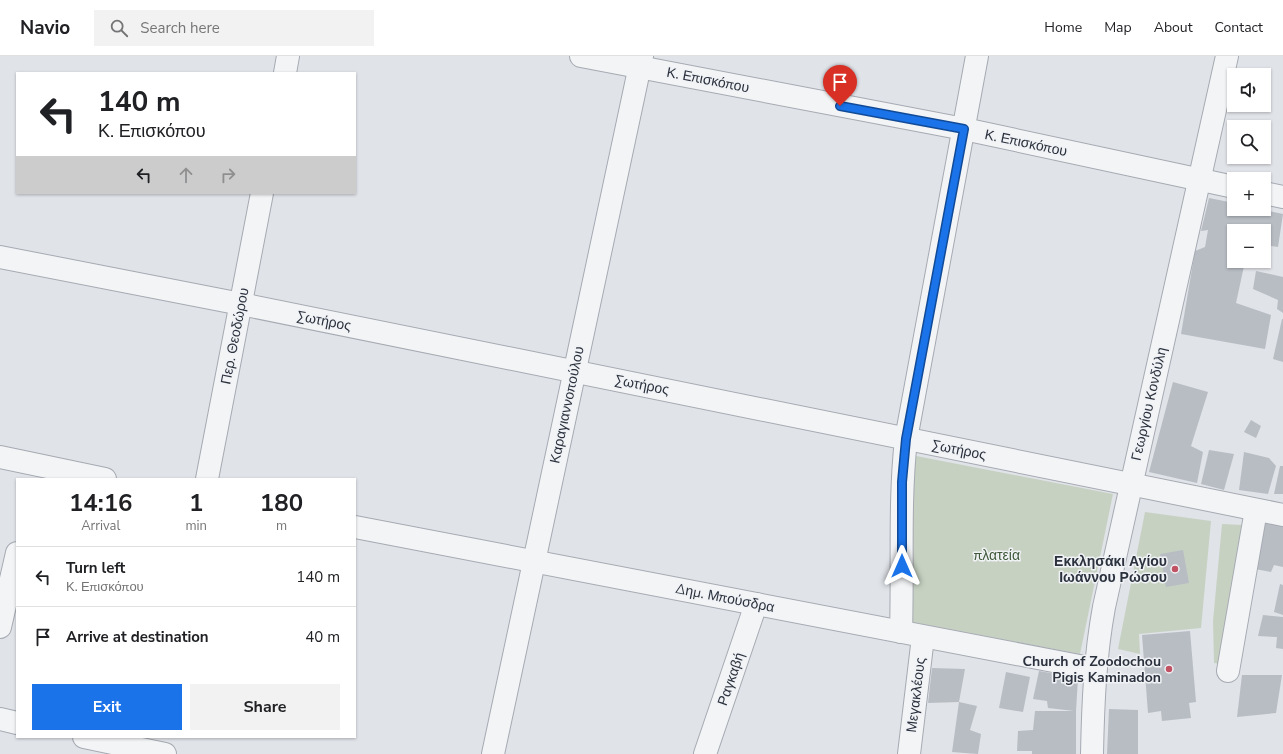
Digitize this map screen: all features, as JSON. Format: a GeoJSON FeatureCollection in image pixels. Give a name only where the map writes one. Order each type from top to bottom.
{"type":"FeatureCollection","features":[{"type":"Feature","properties":{"kind":"street"},"geometry":{"type":"LineString","coordinates":[[285,72],[288,56]]}},
{"type":"Feature","properties":{"kind":"street","name":"Κ. Επισκόπου"},"geometry":{"type":"LineString","coordinates":[[581,56],[641,62],[1227,185]]}},
{"type":"Feature","properties":{"kind":"street"},"geometry":{"type":"LineString","coordinates":[[901,632],[902,470],[906,439],[977,56]]}},
{"type":"Feature","properties":{"kind":"street","name":"Γεωργίου Κονδύλη"},"geometry":{"type":"LineString","coordinates":[[1092,754],[1095,669],[1104,607],[1226,56]]}},
{"type":"Feature","properties":{"kind":"street","name":"Καραγιαννοπούλου"},"geometry":{"type":"LineString","coordinates":[[493,754],[641,62]]}},
{"type":"Feature","properties":{"kind":"street","name":"Περ. Θεοδώρου"},"geometry":{"type":"LineString","coordinates":[[207,478],[262,194]]}},
{"type":"Feature","properties":{"kind":"street"},"geometry":{"type":"LineString","coordinates":[[1271,194],[1283,197]]}},
{"type":"Feature","properties":{"kind":"street","name":"Σωτήρος"},"geometry":{"type":"LineString","coordinates":[[0,257],[241,304],[1283,515]]}},
{"type":"Feature","properties":{"kind":"street"},"geometry":{"type":"LineString","coordinates":[[0,458],[36,472],[95,478]]}},
{"type":"Feature","properties":{"kind":"street"},"geometry":{"type":"LineString","coordinates":[[1228,671],[1256,510]]}},
{"type":"Feature","properties":{"kind":"street","name":"Δημ. Μπούσδρα"},"geometry":{"type":"LineString","coordinates":[[356,528],[1095,669]]}},
{"type":"Feature","properties":{"kind":"street"},"geometry":{"type":"LineString","coordinates":[[0,627],[3,603],[16,557]]}},
{"type":"Feature","properties":{"kind":"street","name":"Ραγκαβή"},"geometry":{"type":"LineString","coordinates":[[705,754],[756,604]]}},
{"type":"Feature","properties":{"kind":"street","name":"Μεγακλέους"},"geometry":{"type":"LineString","coordinates":[[910,754],[923,637]]}},
{"type":"Feature","properties":{"kind":"street"},"geometry":{"type":"LineString","coordinates":[[0,720],[16,723]]}},
{"type":"Feature","properties":{"kind":"street"},"geometry":{"type":"LineString","coordinates":[[89,738],[165,754]]}},
{"type":"Feature","properties":{"kind":"green space","name":"πλατεία"},"geometry":{"type":"Polygon","coordinates":[[[911,455],[1113,494],[1080,654],[912,622],[911,455]]]}},
{"type":"Feature","properties":{"kind":"green space"},"geometry":{"type":"Polygon","coordinates":[[[1145,512],[1211,521],[1201,628],[1139,634],[1140,654],[1118,649],[1145,512]]]}},
{"type":"Feature","properties":{"kind":"green space"},"geometry":{"type":"Polygon","coordinates":[[[1222,524],[1243,525],[1222,664],[1214,663],[1213,621],[1222,524]]]}},
{"type":"Feature","properties":{"kind":"building"},"geometry":{"type":"Polygon","coordinates":[[[1209,198],[1227,202],[1227,216],[1271,216],[1271,212],[1283,214],[1278,247],[1271,246],[1271,224],[1227,224],[1227,268],[1244,268],[1236,303],[1271,315],[1265,349],[1181,334],[1195,251],[1205,247],[1208,230],[1201,231],[1209,198]]]}},
{"type":"Feature","properties":{"kind":"building"},"geometry":{"type":"Polygon","coordinates":[[[1256,271],[1283,277],[1283,313],[1277,309],[1278,300],[1253,289],[1256,271]]]}},
{"type":"Feature","properties":{"kind":"building"},"geometry":{"type":"Polygon","coordinates":[[[1283,319],[1283,362],[1273,359],[1283,319]]]}},
{"type":"Feature","properties":{"kind":"building"},"geometry":{"type":"Polygon","coordinates":[[[1173,382],[1208,392],[1191,446],[1203,452],[1197,483],[1149,472],[1173,382]]]}},
{"type":"Feature","properties":{"kind":"building"},"geometry":{"type":"Polygon","coordinates":[[[1251,420],[1261,426],[1256,438],[1244,432],[1251,420]]]}},
{"type":"Feature","properties":{"kind":"building"},"geometry":{"type":"Polygon","coordinates":[[[1209,450],[1234,454],[1224,490],[1201,484],[1209,450]]]}},
{"type":"Feature","properties":{"kind":"building"},"geometry":{"type":"Polygon","coordinates":[[[1244,452],[1269,458],[1276,466],[1268,494],[1239,490],[1244,452]]]}},
{"type":"Feature","properties":{"kind":"building"},"geometry":{"type":"Polygon","coordinates":[[[1280,466],[1283,466],[1283,494],[1274,494],[1280,466]]]}},
{"type":"Feature","properties":{"kind":"building"},"geometry":{"type":"Polygon","coordinates":[[[1264,521],[1283,526],[1283,567],[1274,565],[1271,572],[1255,569],[1264,521]]]}},
{"type":"Feature","properties":{"kind":"building","name":"Εκκλησάκι Αγίου Ιωάννου Ρώσου"},"geometry":{"type":"Polygon","coordinates":[[[1183,550],[1189,583],[1166,587],[1160,554],[1183,550]]]}},
{"type":"Feature","properties":{"kind":"building"},"geometry":{"type":"Polygon","coordinates":[[[1280,584],[1283,585],[1283,615],[1274,612],[1280,584]]]}},
{"type":"Feature","properties":{"kind":"building"},"geometry":{"type":"Polygon","coordinates":[[[1263,615],[1283,617],[1283,649],[1276,648],[1277,637],[1258,636],[1263,615]]]}},
{"type":"Feature","properties":{"kind":"building","name":"Church of Zoodochou Pigis Kaminadon"},"geometry":{"type":"Polygon","coordinates":[[[1190,631],[1196,702],[1189,703],[1191,718],[1162,721],[1161,711],[1148,713],[1142,635],[1190,631]]]}},
{"type":"Feature","properties":{"kind":"building"},"geometry":{"type":"Polygon","coordinates":[[[932,668],[965,669],[959,702],[928,703],[932,668]]]}},
{"type":"Feature","properties":{"kind":"building"},"geometry":{"type":"Polygon","coordinates":[[[1039,671],[1078,678],[1076,754],[1032,754],[1032,751],[1017,751],[1018,731],[1033,730],[1035,711],[1074,711],[1048,708],[1047,701],[1033,699],[1039,671]]]}},
{"type":"Feature","properties":{"kind":"building"},"geometry":{"type":"Polygon","coordinates":[[[1006,672],[1030,677],[1023,712],[999,708],[1006,672]]]}},
{"type":"Feature","properties":{"kind":"building"},"geometry":{"type":"Polygon","coordinates":[[[1242,675],[1282,675],[1276,713],[1237,717],[1242,675]]]}},
{"type":"Feature","properties":{"kind":"building"},"geometry":{"type":"Polygon","coordinates":[[[959,702],[977,706],[970,730],[981,734],[978,754],[952,752],[959,702]]]}},
{"type":"Feature","properties":{"kind":"building"},"geometry":{"type":"Polygon","coordinates":[[[1109,709],[1138,710],[1138,754],[1107,754],[1109,709]]]}},
{"type":"Feature","properties":{"kind":"place","name":"Εκκλησάκι Αγίου Ιωάννου Ρώσου"},"geometry":{"type":"Point","coordinates":[1175,569]}},
{"type":"Feature","properties":{"kind":"place","name":"Church of Zoodochou Pigis Kaminadon"},"geometry":{"type":"Point","coordinates":[1169,669]}},
{"type":"Feature","properties":{"kind":"route"},"geometry":{"type":"LineString","coordinates":[[840,106],[964,129],[906,439],[902,470],[902,566]]}}]}
